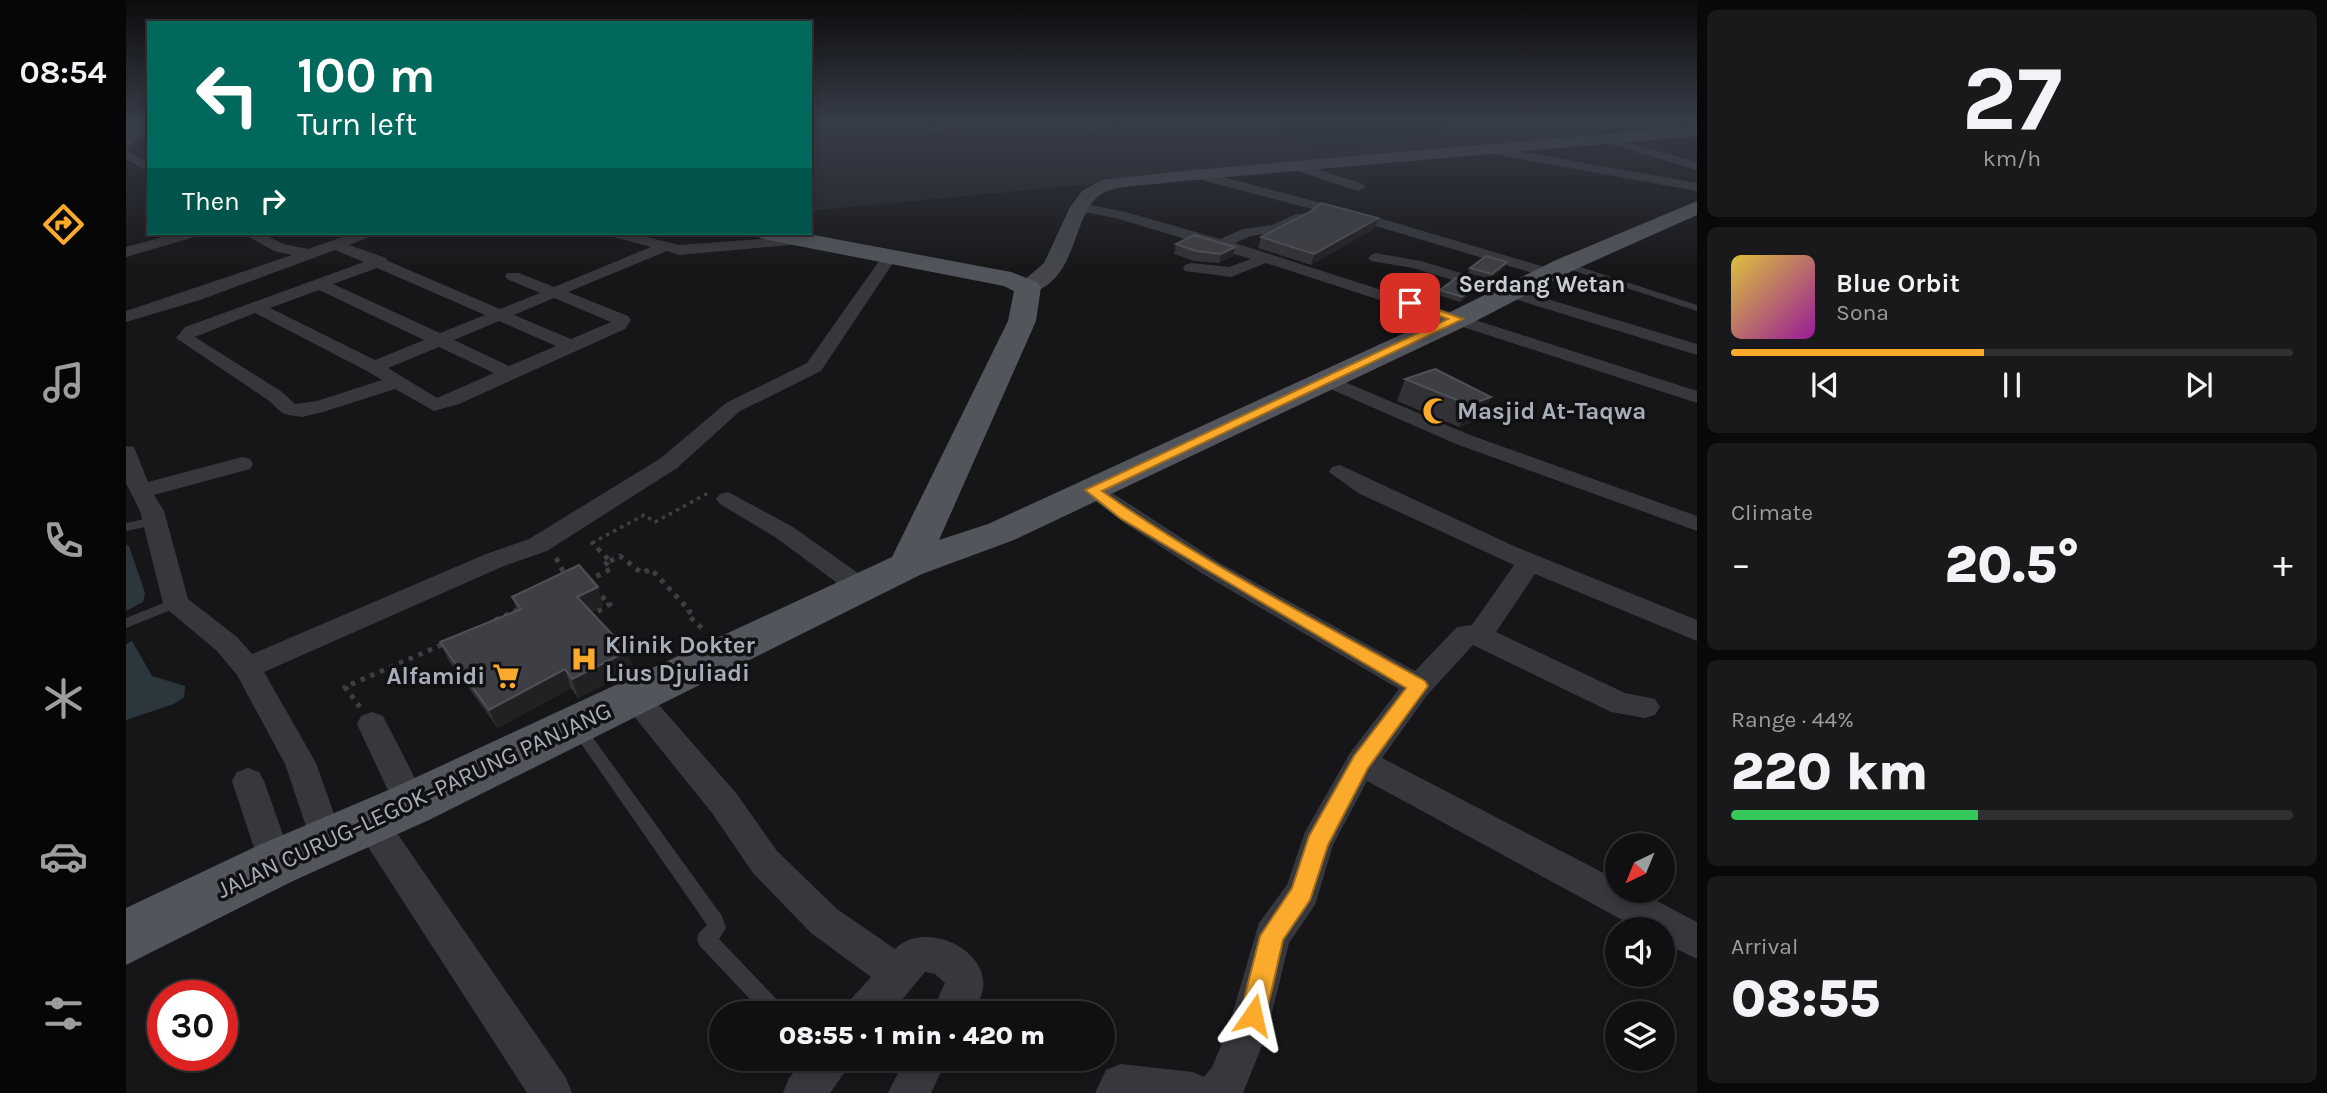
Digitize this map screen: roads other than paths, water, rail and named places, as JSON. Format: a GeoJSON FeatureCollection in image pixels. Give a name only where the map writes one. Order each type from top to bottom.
{"type":"FeatureCollection","features":[{"type":"Feature","properties":{"kind":"main road","name":"JALAN CURUG–LEGOK–PARUNG PANJANG"},"geometry":{"type":"LineString","coordinates":[[126,937],[276,863],[371,823],[908,565],[1000,532],[1458,319],[1557,269],[1697,207]]}},
{"type":"Feature","properties":{"kind":"main road"},"geometry":{"type":"LineString","coordinates":[[785,236],[1011,280],[1028,287],[1022,321],[908,565]]}},
{"type":"Feature","properties":{"kind":"street"},"geometry":{"type":"LineString","coordinates":[[1028,287],[1042,281],[1051,271],[1087,195],[1102,186],[1242,171]]}},
{"type":"Feature","properties":{"kind":"street"},"geometry":{"type":"LineString","coordinates":[[1310,171],[1358,187]]}},
{"type":"Feature","properties":{"kind":"street"},"geometry":{"type":"LineString","coordinates":[[1608,171],[1697,187]]}},
{"type":"Feature","properties":{"kind":"street"},"geometry":{"type":"LineString","coordinates":[[1199,175],[1557,269]]}},
{"type":"Feature","properties":{"kind":"street"},"geometry":{"type":"LineString","coordinates":[[1080,207],[1121,215],[1221,244],[1697,397]]}},
{"type":"Feature","properties":{"kind":"street"},"geometry":{"type":"LineString","coordinates":[[1221,244],[1248,232],[1275,229],[1301,217]]}},
{"type":"Feature","properties":{"kind":"street"},"geometry":{"type":"LineString","coordinates":[[126,252],[186,235]]}},
{"type":"Feature","properties":{"kind":"street"},"geometry":{"type":"LineString","coordinates":[[253,235],[279,248],[308,254]]}},
{"type":"Feature","properties":{"kind":"street"},"geometry":{"type":"LineString","coordinates":[[126,317],[194,296],[361,235]]}},
{"type":"Feature","properties":{"kind":"street"},"geometry":{"type":"LineString","coordinates":[[622,235],[685,250],[785,236]]}},
{"type":"Feature","properties":{"kind":"street"},"geometry":{"type":"LineString","coordinates":[[335,244],[381,261],[571,346]]}},
{"type":"Feature","properties":{"kind":"street"},"geometry":{"type":"LineString","coordinates":[[374,367],[664,247]]}},
{"type":"Feature","properties":{"kind":"street"},"geometry":{"type":"LineString","coordinates":[[247,668],[495,560],[538,545],[669,463],[733,407],[814,367],[889,257]]}},
{"type":"Feature","properties":{"kind":"street"},"geometry":{"type":"LineString","coordinates":[[1191,268],[1231,272],[1266,258]]}},
{"type":"Feature","properties":{"kind":"street"},"geometry":{"type":"LineString","coordinates":[[1376,258],[1415,264],[1697,349]]}},
{"type":"Feature","properties":{"kind":"street"},"geometry":{"type":"LineString","coordinates":[[381,261],[191,331],[184,338],[275,396],[289,409],[302,411],[323,406],[397,382]]}},
{"type":"Feature","properties":{"kind":"street"},"geometry":{"type":"LineString","coordinates":[[256,307],[374,367],[428,403],[443,404],[619,325],[622,320],[513,275]]}},
{"type":"Feature","properties":{"kind":"street"},"geometry":{"type":"LineString","coordinates":[[318,284],[509,373]]}},
{"type":"Feature","properties":{"kind":"street"},"geometry":{"type":"LineString","coordinates":[[1326,380],[1380,406],[1431,426],[1697,524]]}},
{"type":"Feature","properties":{"kind":"street"},"geometry":{"type":"LineString","coordinates":[[127,458],[139,488],[152,510],[176,603],[227,644],[247,668],[300,763],[327,842]]}},
{"type":"Feature","properties":{"kind":"street"},"geometry":{"type":"LineString","coordinates":[[139,488],[153,488],[242,464]]}},
{"type":"Feature","properties":{"kind":"street"},"geometry":{"type":"LineString","coordinates":[[1340,472],[1366,488],[1529,562],[1697,631]]}},
{"type":"Feature","properties":{"kind":"street"},"geometry":{"type":"LineString","coordinates":[[1092,490],[1125,514],[1216,570],[1418,686]]}},
{"type":"Feature","properties":{"kind":"street"},"geometry":{"type":"LineString","coordinates":[[729,499],[784,533],[853,582],[851,592]]}},
{"type":"Feature","properties":{"kind":"street"},"geometry":{"type":"LineString","coordinates":[[1479,636],[1529,562]]}},
{"type":"Feature","properties":{"kind":"street"},"geometry":{"type":"LineString","coordinates":[[1116,1093],[1121,1085],[1221,1090],[1253,1015],[1272,936],[1302,892],[1317,843],[1361,762],[1418,686],[1461,638],[1467,634],[1479,636],[1621,704],[1646,707]]}},
{"type":"Feature","properties":{"kind":"street"},"geometry":{"type":"LineString","coordinates":[[635,696],[724,803],[765,862],[824,921],[883,962],[893,970],[895,976]]}},
{"type":"Feature","properties":{"kind":"street"},"geometry":{"type":"LineString","coordinates":[[372,724],[411,804]]}},
{"type":"Feature","properties":{"kind":"street"},"geometry":{"type":"LineString","coordinates":[[1361,762],[1697,941]]}},
{"type":"Feature","properties":{"kind":"street"},"geometry":{"type":"LineString","coordinates":[[248,781],[276,863]]}},
{"type":"Feature","properties":{"kind":"street"},"geometry":{"type":"LineString","coordinates":[[371,823],[551,1093]]}},
{"type":"Feature","properties":{"kind":"street"},"geometry":{"type":"LineString","coordinates":[[875,1001],[916,954],[933,953],[941,956],[960,973],[964,988],[957,1001]]}},
{"type":"Feature","properties":{"kind":"street"},"geometry":{"type":"LineString","coordinates":[[909,1093],[921,1071]]}},
{"type":"Feature","properties":{"kind":"lane"},"geometry":{"type":"LineString","coordinates":[[1557,269],[1697,309]]}},
{"type":"Feature","properties":{"kind":"lane"},"geometry":{"type":"LineString","coordinates":[[126,527],[155,521]]}},
{"type":"Feature","properties":{"kind":"lane"},"geometry":{"type":"LineString","coordinates":[[126,623],[176,603]]}},
{"type":"Feature","properties":{"kind":"lane"},"geometry":{"type":"LineString","coordinates":[[576,725],[716,922],[717,928],[706,939],[765,1001]]}},
{"type":"Feature","properties":{"kind":"place","name":"Masjid At-Taqwa"},"geometry":{"type":"Point","coordinates":[1436,411]}},
{"type":"Feature","properties":{"kind":"place","name":"Klinik Dokter Lius Djuliadi"},"geometry":{"type":"Point","coordinates":[584,659]}},
{"type":"Feature","properties":{"kind":"place","name":"Alfamidi"},"geometry":{"type":"Point","coordinates":[506,676]}},
{"type":"Feature","properties":{"kind":"district","name":"Serdang Wetan"},"geometry":{"type":"Point","coordinates":[1542,284]}}]}
